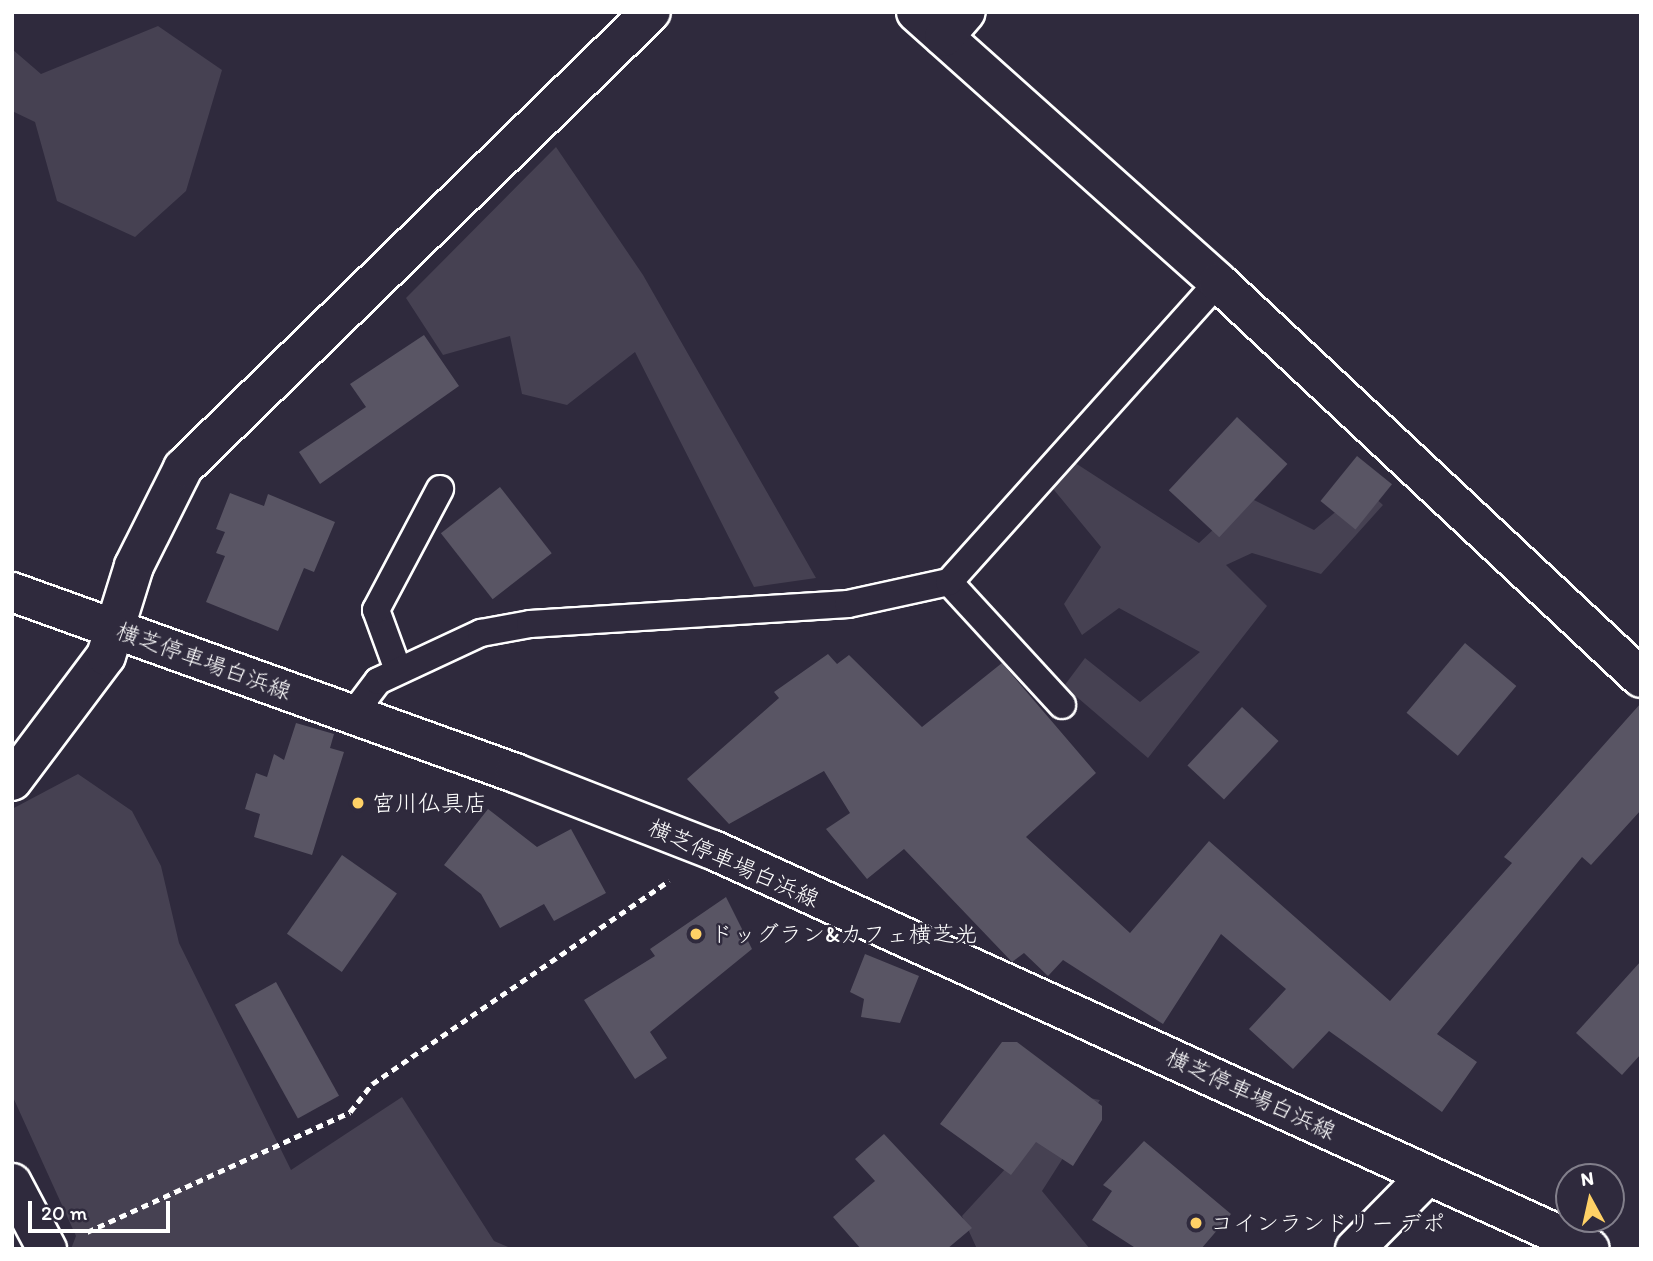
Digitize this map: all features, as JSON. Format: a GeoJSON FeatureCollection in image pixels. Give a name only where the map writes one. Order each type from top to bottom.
{"type":"FeatureCollection","features":[{"type":"Feature","properties":{"kind":"street"},"geometry":{"type":"LineString","coordinates":[[12,781],[98,667],[115,628],[134,566],[183,468],[650,12]]}},
{"type":"Feature","properties":{"kind":"street"},"geometry":{"type":"LineString","coordinates":[[942,20],[1641,678]]}},
{"type":"Feature","properties":{"kind":"street","name":"横芝停車場白浜線"},"geometry":{"type":"LineString","coordinates":[[12,592],[353,714],[713,850],[1590,1249]]}},
{"type":"Feature","properties":{"kind":"street"},"geometry":{"type":"LineString","coordinates":[[1355,1249],[1426,1176]]}},
{"type":"Feature","properties":{"kind":"street"},"geometry":{"type":"LineString","coordinates":[[12,1183],[61,1243]]}},
{"type":"Feature","properties":{"kind":"lane"},"geometry":{"type":"LineString","coordinates":[[353,714],[378,681],[481,633],[530,624],[848,604],[949,582],[1218,282]]}},
{"type":"Feature","properties":{"kind":"lane"},"geometry":{"type":"LineString","coordinates":[[398,670],[376,610],[440,489]]}},
{"type":"Feature","properties":{"kind":"lane"},"geometry":{"type":"LineString","coordinates":[[949,582],[1062,705]]}},
{"type":"Feature","properties":{"kind":"path"},"geometry":{"type":"LineString","coordinates":[[61,1243],[350,1112],[373,1084],[713,850]]}},
{"type":"Feature","properties":{"kind":"shaded area"},"geometry":{"type":"Polygon","coordinates":[[[158,26],[222,70],[186,191],[135,237],[57,201],[35,122],[12,111],[12,49],[41,74],[158,26]]]}},
{"type":"Feature","properties":{"kind":"shaded area"},"geometry":{"type":"Polygon","coordinates":[[[556,147],[643,275],[816,578],[754,587],[635,352],[567,405],[522,394],[510,336],[443,355],[406,298],[556,147]]]}},
{"type":"Feature","properties":{"kind":"shaded area"},"geometry":{"type":"Polygon","coordinates":[[[1066,457],[1199,543],[1248,497],[1314,530],[1364,488],[1383,505],[1321,574],[1252,553],[1226,565],[1267,606],[1148,758],[1064,686],[1085,658],[1140,702],[1200,652],[1119,608],[1082,635],[1064,604],[1101,547],[1045,479],[1066,457]]]}},
{"type":"Feature","properties":{"kind":"shaded area"},"geometry":{"type":"Polygon","coordinates":[[[78,774],[132,811],[161,866],[179,943],[291,1170],[402,1097],[494,1241],[513,1249],[71,1249],[76,1236],[12,1095],[12,809],[78,774]]]}},
{"type":"Feature","properties":{"kind":"shaded area"},"geometry":{"type":"Polygon","coordinates":[[[1073,1095],[1100,1100],[1042,1191],[1090,1249],[977,1249],[962,1216],[1073,1095]]]}},
{"type":"Feature","properties":{"kind":"building"},"geometry":{"type":"Polygon","coordinates":[[[424,335],[459,386],[320,484],[299,452],[366,407],[350,384],[424,335]]]}},
{"type":"Feature","properties":{"kind":"building"},"geometry":{"type":"Polygon","coordinates":[[[1237,417],[1287,464],[1219,537],[1169,490],[1237,417]]]}},
{"type":"Feature","properties":{"kind":"building"},"geometry":{"type":"Polygon","coordinates":[[[1357,456],[1392,484],[1355,529],[1320,501],[1357,456]]]}},
{"type":"Feature","properties":{"kind":"building"},"geometry":{"type":"Polygon","coordinates":[[[500,487],[552,553],[493,599],[441,533],[500,487]]]}},
{"type":"Feature","properties":{"kind":"building"},"geometry":{"type":"Polygon","coordinates":[[[230,493],[264,506],[268,494],[335,522],[314,572],[304,568],[278,631],[206,602],[225,556],[216,553],[225,532],[216,529],[230,493]]]}},
{"type":"Feature","properties":{"kind":"building"},"geometry":{"type":"Polygon","coordinates":[[[1465,643],[1516,686],[1458,756],[1407,713],[1465,643]]]}},
{"type":"Feature","properties":{"kind":"building"},"geometry":{"type":"Polygon","coordinates":[[[828,654],[837,664],[849,655],[922,727],[1002,663],[1096,773],[1026,837],[1130,933],[1209,841],[1390,1001],[1512,863],[1504,857],[1641,703],[1641,810],[1591,865],[1582,857],[1437,1034],[1477,1062],[1442,1112],[1329,1031],[1293,1069],[1249,1029],[1286,989],[1221,934],[1163,1024],[1063,960],[1048,976],[1024,953],[1012,962],[904,849],[867,879],[826,829],[850,813],[824,771],[729,824],[687,779],[779,698],[774,692],[828,654]]]}},
{"type":"Feature","properties":{"kind":"building"},"geometry":{"type":"Polygon","coordinates":[[[1242,707],[1279,741],[1224,800],[1187,766],[1242,707]]]}},
{"type":"Feature","properties":{"kind":"building"},"geometry":{"type":"Polygon","coordinates":[[[296,723],[334,734],[330,748],[344,752],[312,855],[254,837],[260,814],[245,809],[256,773],[267,777],[274,754],[284,760],[296,723]]]}},
{"type":"Feature","properties":{"kind":"building"},"geometry":{"type":"Polygon","coordinates":[[[488,809],[537,847],[571,829],[606,893],[554,921],[544,904],[500,928],[481,894],[444,865],[488,809]]]}},
{"type":"Feature","properties":{"kind":"building"},"geometry":{"type":"Polygon","coordinates":[[[342,855],[397,893],[342,972],[287,934],[342,855]]]}},
{"type":"Feature","properties":{"kind":"building"},"geometry":{"type":"Polygon","coordinates":[[[726,897],[752,949],[650,1032],[667,1058],[635,1079],[584,1000],[655,956],[650,949],[726,897]]]}},
{"type":"Feature","properties":{"kind":"building"},"geometry":{"type":"Polygon","coordinates":[[[865,954],[919,976],[900,1023],[861,1017],[864,999],[850,992],[865,954]]]}},
{"type":"Feature","properties":{"kind":"building"},"geometry":{"type":"Polygon","coordinates":[[[1641,961],[1641,1054],[1622,1075],[1576,1033],[1641,961]]]}},
{"type":"Feature","properties":{"kind":"building"},"geometry":{"type":"Polygon","coordinates":[[[276,982],[339,1096],[298,1118],[235,1005],[276,982]]]}},
{"type":"Feature","properties":{"kind":"building"},"geometry":{"type":"Polygon","coordinates":[[[1002,1042],[1017,1042],[1102,1106],[1102,1120],[1073,1166],[1036,1142],[1011,1175],[940,1124],[1002,1042]]]}},
{"type":"Feature","properties":{"kind":"building"},"geometry":{"type":"Polygon","coordinates":[[[884,1134],[972,1228],[947,1249],[861,1249],[833,1217],[875,1181],[855,1159],[884,1134]]]}},
{"type":"Feature","properties":{"kind":"building"},"geometry":{"type":"Polygon","coordinates":[[[1144,1141],[1231,1214],[1201,1249],[1137,1249],[1092,1220],[1112,1191],[1103,1185],[1144,1141]]]}},
{"type":"Feature","properties":{"kind":"place","name":"宮川仏具店"},"geometry":{"type":"Point","coordinates":[358,803]}},
{"type":"Feature","properties":{"kind":"place","name":"ドッグラン&カフェ横芝光"},"geometry":{"type":"Point","coordinates":[696,934]}},
{"type":"Feature","properties":{"kind":"place","name":"コインランドリー デポ"},"geometry":{"type":"Point","coordinates":[1196,1223]}}]}
